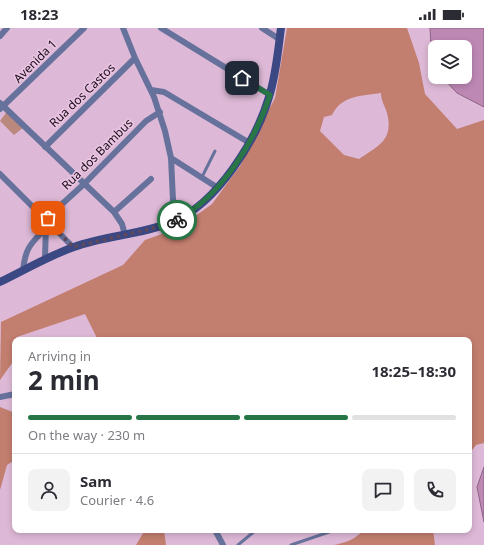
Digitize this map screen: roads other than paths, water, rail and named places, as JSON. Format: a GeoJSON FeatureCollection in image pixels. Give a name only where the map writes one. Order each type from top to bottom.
{"type":"FeatureCollection","features":[{"type":"Feature","properties":{"kind":"main road"},"geometry":{"type":"LineString","coordinates":[[1,280],[73,247],[125,235],[174,221],[198,207],[218,188],[248,142],[265,110],[270,95],[281,28]]}},
{"type":"Feature","properties":{"kind":"street"},"geometry":{"type":"LineString","coordinates":[[0,36],[7,28]]}},
{"type":"Feature","properties":{"kind":"street","name":"Avenida 1"},"geometry":{"type":"LineString","coordinates":[[1,106],[84,28]]}},
{"type":"Feature","properties":{"kind":"street"},"geometry":{"type":"LineString","coordinates":[[123,28],[160,112],[171,158],[174,221]]}},
{"type":"Feature","properties":{"kind":"street"},"geometry":{"type":"LineString","coordinates":[[161,28],[270,95]]}},
{"type":"Feature","properties":{"kind":"street"},"geometry":{"type":"LineString","coordinates":[[262,28],[279,39]]}},
{"type":"Feature","properties":{"kind":"street","name":"Rua dos Castos"},"geometry":{"type":"LineString","coordinates":[[45,147],[135,58]]}},
{"type":"Feature","properties":{"kind":"street"},"geometry":{"type":"LineString","coordinates":[[151,90],[164,92],[248,142]]}},
{"type":"Feature","properties":{"kind":"street"},"geometry":{"type":"LineString","coordinates":[[1,106],[114,212],[122,224],[125,235]]}},
{"type":"Feature","properties":{"kind":"street","name":"Rua dos Bambus"},"geometry":{"type":"LineString","coordinates":[[47,220],[50,215],[84,184],[146,121],[160,112]]}},
{"type":"Feature","properties":{"kind":"street"},"geometry":{"type":"LineString","coordinates":[[171,158],[218,188]]}},
{"type":"Feature","properties":{"kind":"street"},"geometry":{"type":"LineString","coordinates":[[0,174],[73,247]]}},
{"type":"Feature","properties":{"kind":"street"},"geometry":{"type":"LineString","coordinates":[[114,212],[151,179]]}},
{"type":"Feature","properties":{"kind":"street"},"geometry":{"type":"LineString","coordinates":[[45,259],[45,229],[47,220]]}},
{"type":"Feature","properties":{"kind":"street"},"geometry":{"type":"LineString","coordinates":[[23,270],[24,254],[28,247],[45,229]]}},
{"type":"Feature","properties":{"kind":"street"},"geometry":{"type":"LineString","coordinates":[[0,397],[12,395]]}},
{"type":"Feature","properties":{"kind":"street"},"geometry":{"type":"LineString","coordinates":[[216,533],[222,545]]}},
{"type":"Feature","properties":{"kind":"lane"},"geometry":{"type":"LineString","coordinates":[[202,177],[215,151]]}},
{"type":"Feature","properties":{"kind":"lane"},"geometry":{"type":"LineString","coordinates":[[238,545],[252,533]]}},
{"type":"Feature","properties":{"kind":"lane"},"geometry":{"type":"LineString","coordinates":[[291,545],[326,533]]}}]}
